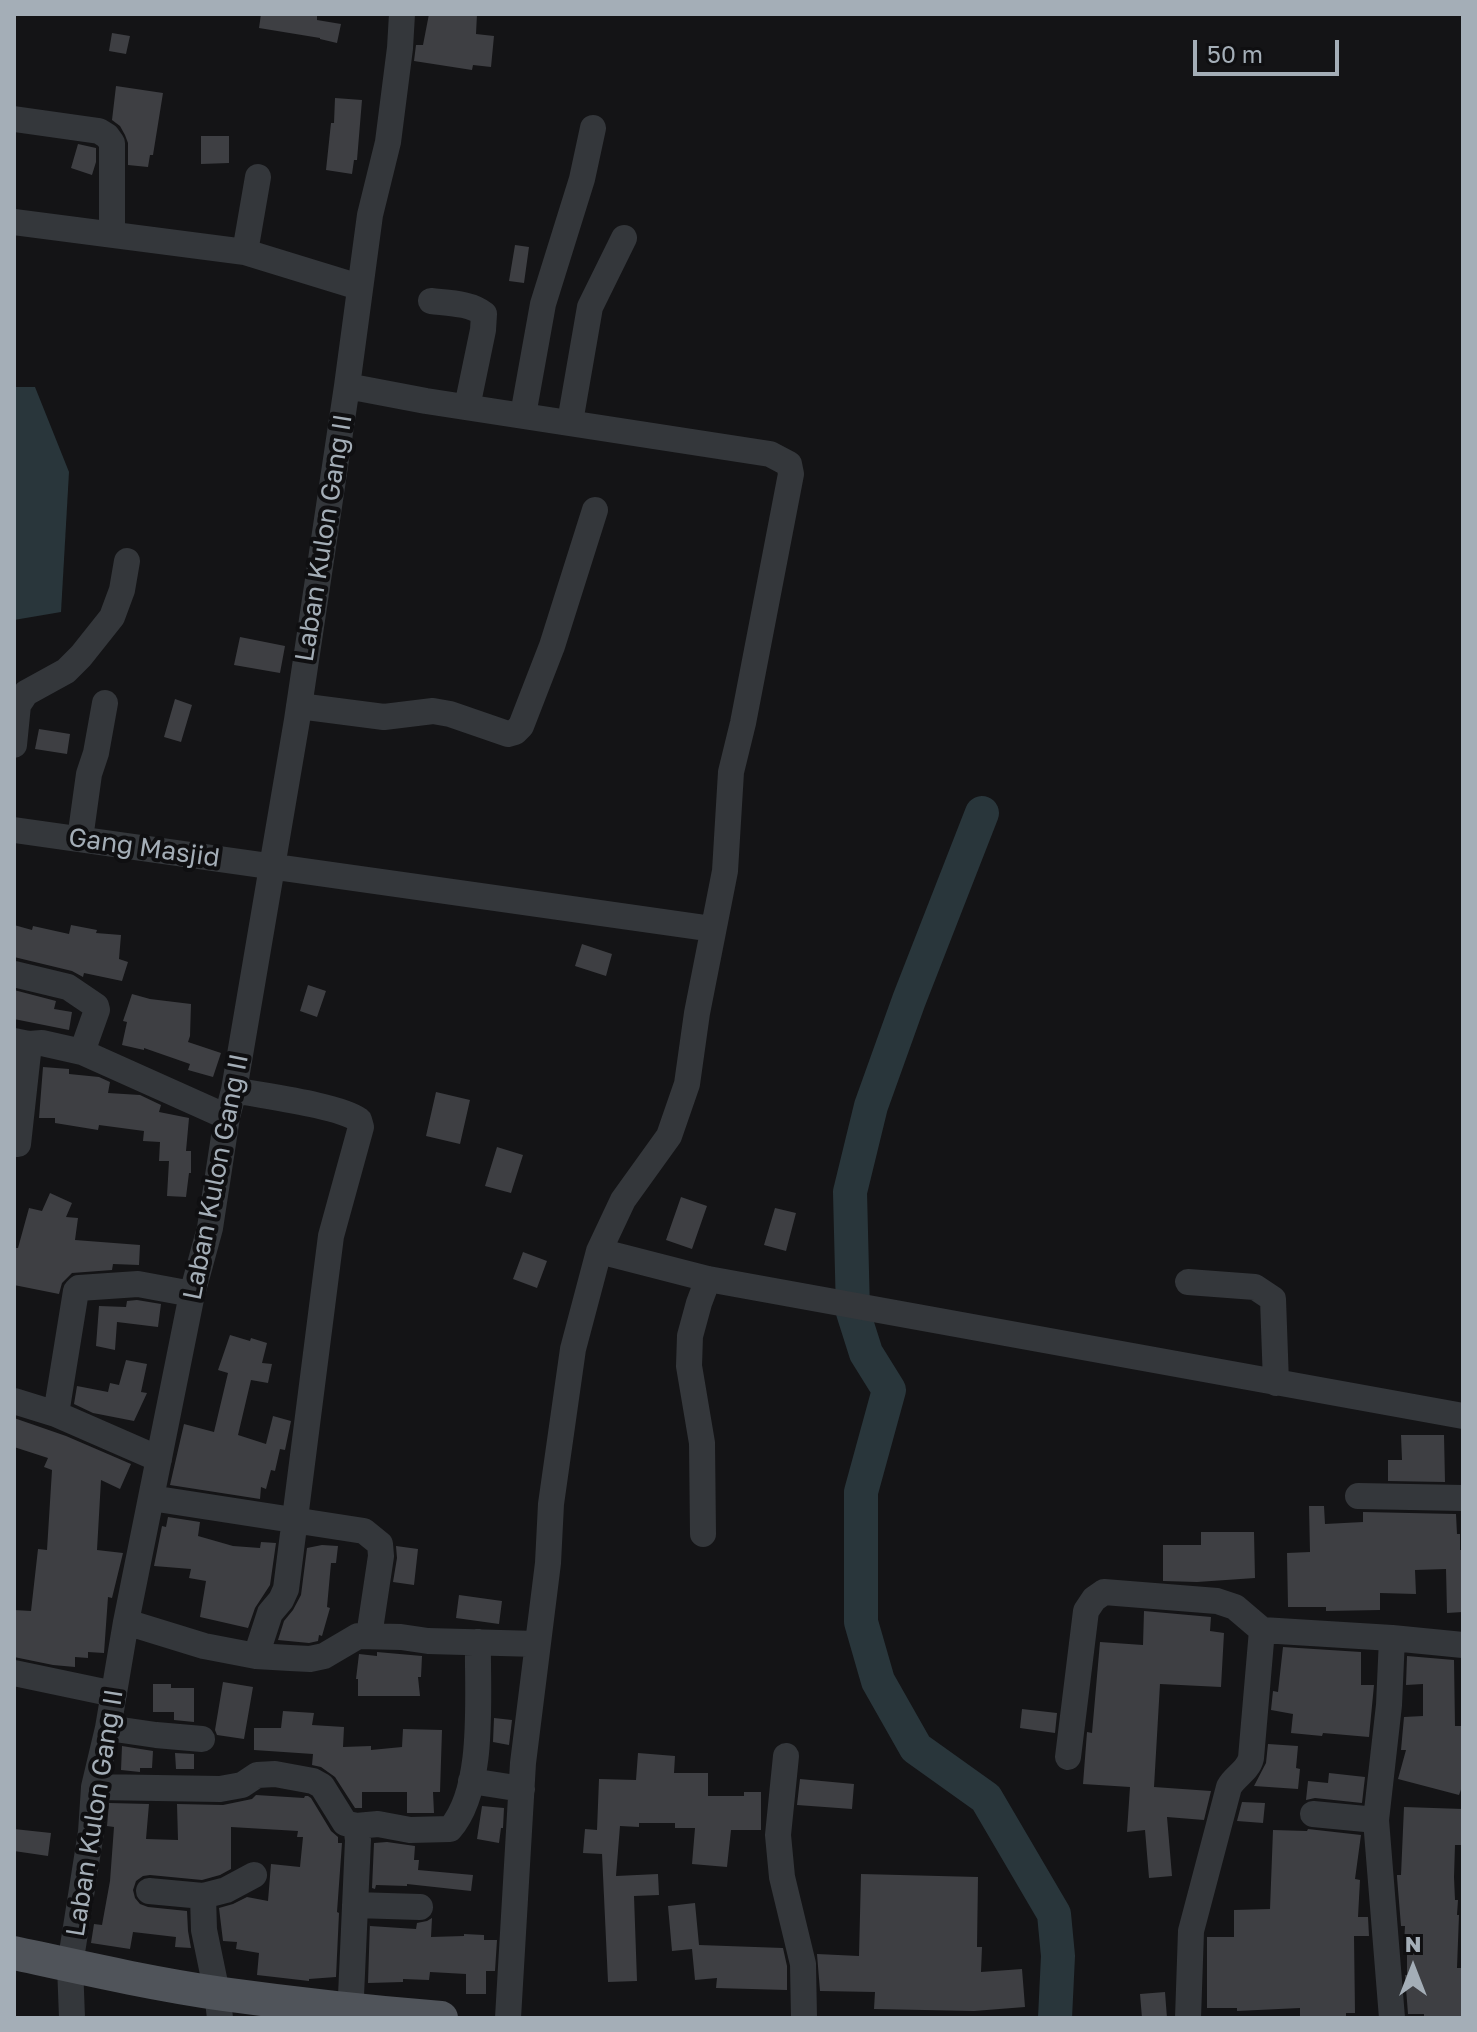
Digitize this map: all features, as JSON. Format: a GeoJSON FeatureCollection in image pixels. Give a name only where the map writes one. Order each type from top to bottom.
{"type":"FeatureCollection","features":[{"type":"Feature","properties":{"kind":"main road"},"geometry":{"type":"LineString","coordinates":[[14,1953],[219,2006],[441,2018]]}},
{"type":"Feature","properties":{"kind":"street","name":"Laban Kulon Gang II"},"geometry":{"type":"LineString","coordinates":[[72,2018],[70,1965],[89,1848],[94,1787],[192,1294],[210,1228],[227,1117],[274,865],[370,215],[388,142],[402,14]]}},
{"type":"Feature","properties":{"kind":"street"},"geometry":{"type":"LineString","coordinates":[[14,119],[99,131],[107,136],[112,143],[112,234]]}},
{"type":"Feature","properties":{"kind":"street"},"geometry":{"type":"LineString","coordinates":[[523,415],[543,304],[582,179],[593,128]]}},
{"type":"Feature","properties":{"kind":"street"},"geometry":{"type":"LineString","coordinates":[[245,252],[258,177]]}},
{"type":"Feature","properties":{"kind":"street"},"geometry":{"type":"LineString","coordinates":[[14,222],[245,252],[359,287]]}},
{"type":"Feature","properties":{"kind":"street"},"geometry":{"type":"LineString","coordinates":[[570,422],[590,307],[624,238]]}},
{"type":"Feature","properties":{"kind":"street"},"geometry":{"type":"LineString","coordinates":[[431,301],[472,307],[484,314],[467,407]]}},
{"type":"Feature","properties":{"kind":"street"},"geometry":{"type":"LineString","coordinates":[[347,386],[770,454],[789,464],[791,474],[731,772],[725,871],[697,1013],[687,1084],[669,1136],[623,1200],[599,1251],[573,1349],[551,1504],[548,1563],[522,1789],[508,2018]]}},
{"type":"Feature","properties":{"kind":"street"},"geometry":{"type":"LineString","coordinates":[[299,706],[384,717],[433,711],[508,734],[515,732],[521,726],[552,646],[595,510]]}},
{"type":"Feature","properties":{"kind":"street"},"geometry":{"type":"LineString","coordinates":[[14,745],[18,705],[26,693],[66,671],[112,617],[122,590],[127,561]]}},
{"type":"Feature","properties":{"kind":"street"},"geometry":{"type":"LineString","coordinates":[[80,839],[89,774],[105,703]]}},
{"type":"Feature","properties":{"kind":"street","name":"Gang Masjid"},"geometry":{"type":"LineString","coordinates":[[14,830],[713,929]]}},
{"type":"Feature","properties":{"kind":"street"},"geometry":{"type":"LineString","coordinates":[[14,974],[68,987],[96,1006],[82,1052]]}},
{"type":"Feature","properties":{"kind":"street"},"geometry":{"type":"LineString","coordinates":[[18,1144],[21,1042],[42,1043],[82,1052],[227,1117]]}},
{"type":"Feature","properties":{"kind":"street"},"geometry":{"type":"LineString","coordinates":[[234,1090],[353,1116],[359,1120],[361,1127],[331,1236],[286,1589],[270,1613],[256,1656]]}},
{"type":"Feature","properties":{"kind":"street"},"geometry":{"type":"LineString","coordinates":[[599,1251],[708,1279],[1463,1416]]}},
{"type":"Feature","properties":{"kind":"street"},"geometry":{"type":"LineString","coordinates":[[703,1534],[702,1443],[689,1351],[690,1336],[708,1279]]}},
{"type":"Feature","properties":{"kind":"street"},"geometry":{"type":"LineString","coordinates":[[1188,1282],[1255,1287],[1273,1299],[1276,1383]]}},
{"type":"Feature","properties":{"kind":"street"},"geometry":{"type":"LineString","coordinates":[[56,1414],[76,1291],[79,1288],[138,1284],[192,1294]]}},
{"type":"Feature","properties":{"kind":"street"},"geometry":{"type":"LineString","coordinates":[[14,1401],[56,1414],[159,1459]]}},
{"type":"Feature","properties":{"kind":"street"},"geometry":{"type":"LineString","coordinates":[[1358,1496],[1463,1498]]}},
{"type":"Feature","properties":{"kind":"street"},"geometry":{"type":"LineString","coordinates":[[151,1498],[364,1531],[380,1544],[381,1556],[369,1636]]}},
{"type":"Feature","properties":{"kind":"street"},"geometry":{"type":"LineString","coordinates":[[1068,1757],[1086,1611],[1094,1599],[1104,1592],[1217,1601],[1235,1607],[1262,1630],[1463,1645]]}},
{"type":"Feature","properties":{"kind":"street"},"geometry":{"type":"LineString","coordinates":[[126,1622],[204,1646],[256,1656],[310,1659],[324,1656],[358,1636],[537,1644]]}},
{"type":"Feature","properties":{"kind":"street"},"geometry":{"type":"LineString","coordinates":[[1188,2018],[1191,1931],[1229,1787],[1251,1758],[1262,1630]]}},
{"type":"Feature","properties":{"kind":"street"},"geometry":{"type":"LineString","coordinates":[[1392,1638],[1389,1705],[1376,1820],[1392,2018]]}},
{"type":"Feature","properties":{"kind":"street"},"geometry":{"type":"LineString","coordinates":[[94,1787],[220,1789],[242,1785],[257,1775],[275,1774],[313,1781],[322,1786],[345,1823],[356,1826],[378,1824],[410,1830],[450,1829],[458,1820],[468,1797],[477,1742],[478,1642]]}},
{"type":"Feature","properties":{"kind":"street"},"geometry":{"type":"LineString","coordinates":[[14,1673],[114,1694]]}},
{"type":"Feature","properties":{"kind":"street"},"geometry":{"type":"LineString","coordinates":[[108,1728],[202,1739]]}},
{"type":"Feature","properties":{"kind":"street"},"geometry":{"type":"LineString","coordinates":[[786,1756],[778,1835],[782,1877],[803,1964],[804,2018]]}},
{"type":"Feature","properties":{"kind":"street"},"geometry":{"type":"LineString","coordinates":[[471,1781],[522,1789]]}},
{"type":"Feature","properties":{"kind":"street"},"geometry":{"type":"LineString","coordinates":[[1313,1814],[1376,1820]]}},
{"type":"Feature","properties":{"kind":"street"},"geometry":{"type":"LineString","coordinates":[[350,2014],[358,1840],[356,1826]]}},
{"type":"Feature","properties":{"kind":"street"},"geometry":{"type":"LineString","coordinates":[[149,1891],[203,1896],[226,1890],[254,1875]]}},
{"type":"Feature","properties":{"kind":"street"},"geometry":{"type":"LineString","coordinates":[[203,1896],[204,1930],[219,2006]]}},
{"type":"Feature","properties":{"kind":"street"},"geometry":{"type":"LineString","coordinates":[[355,1905],[420,1907]]}},
{"type":"Feature","properties":{"kind":"shaded area"},"geometry":{"type":"Polygon","coordinates":[[[14,387],[35,387],[69,472],[61,612],[14,620],[14,387]]]}},
{"type":"Feature","properties":{"kind":"building"},"geometry":{"type":"Polygon","coordinates":[[[261,14],[317,14],[317,20],[341,24],[337,43],[259,28],[261,14]]]}},
{"type":"Feature","properties":{"kind":"building"},"geometry":{"type":"Polygon","coordinates":[[[429,14],[477,14],[476,34],[494,36],[491,67],[473,65],[472,70],[414,61],[416,45],[423,45],[429,14]]]}},
{"type":"Feature","properties":{"kind":"building"},"geometry":{"type":"Polygon","coordinates":[[[112,33],[130,36],[126,54],[109,51],[112,33]]]}},
{"type":"Feature","properties":{"kind":"building"},"geometry":{"type":"Polygon","coordinates":[[[116,86],[163,93],[153,155],[150,155],[148,167],[128,165],[128,143],[120,126],[112,120],[116,86]]]}},
{"type":"Feature","properties":{"kind":"building"},"geometry":{"type":"Polygon","coordinates":[[[335,98],[362,100],[357,160],[354,160],[352,174],[326,170],[335,98]]]}},
{"type":"Feature","properties":{"kind":"building"},"geometry":{"type":"Polygon","coordinates":[[[201,136],[229,136],[229,163],[201,164],[201,136]]]}},
{"type":"Feature","properties":{"kind":"building"},"geometry":{"type":"Polygon","coordinates":[[[78,144],[96,148],[92,175],[71,168],[78,144]]]}},
{"type":"Feature","properties":{"kind":"building"},"geometry":{"type":"Polygon","coordinates":[[[515,245],[529,247],[524,283],[509,281],[515,245]]]}},
{"type":"Feature","properties":{"kind":"building"},"geometry":{"type":"Polygon","coordinates":[[[240,637],[285,646],[280,673],[234,665],[240,637]]]}},
{"type":"Feature","properties":{"kind":"building"},"geometry":{"type":"Polygon","coordinates":[[[175,699],[192,705],[181,742],[164,737],[175,699]]]}},
{"type":"Feature","properties":{"kind":"building"},"geometry":{"type":"Polygon","coordinates":[[[39,729],[70,734],[67,754],[35,749],[39,729]]]}},
{"type":"Feature","properties":{"kind":"building"},"geometry":{"type":"Polygon","coordinates":[[[14,925],[69,934],[71,925],[97,930],[96,933],[121,935],[119,959],[128,962],[122,981],[84,973],[83,977],[72,971],[14,957],[14,925]]]}},
{"type":"Feature","properties":{"kind":"building"},"geometry":{"type":"Polygon","coordinates":[[[582,944],[612,954],[606,976],[575,966],[582,944]]]}},
{"type":"Feature","properties":{"kind":"building"},"geometry":{"type":"Polygon","coordinates":[[[308,985],[326,991],[317,1017],[300,1011],[308,985]]]}},
{"type":"Feature","properties":{"kind":"building"},"geometry":{"type":"Polygon","coordinates":[[[14,990],[56,1001],[54,1009],[72,1012],[69,1030],[14,1019],[14,990]]]}},
{"type":"Feature","properties":{"kind":"building"},"geometry":{"type":"Polygon","coordinates":[[[132,994],[191,1004],[188,1042],[221,1053],[213,1077],[188,1070],[190,1064],[144,1048],[122,1045],[127,1022],[123,1021],[132,994]]]}},
{"type":"Feature","properties":{"kind":"building"},"geometry":{"type":"Polygon","coordinates":[[[43,1067],[69,1069],[69,1074],[99,1077],[110,1082],[108,1093],[140,1095],[161,1105],[159,1112],[189,1118],[186,1151],[191,1151],[191,1173],[186,1197],[167,1196],[169,1161],[159,1161],[160,1142],[143,1141],[144,1131],[99,1125],[98,1130],[55,1123],[55,1118],[39,1118],[43,1067]]]}},
{"type":"Feature","properties":{"kind":"building"},"geometry":{"type":"Polygon","coordinates":[[[436,1092],[470,1100],[460,1144],[426,1136],[436,1092]]]}},
{"type":"Feature","properties":{"kind":"building"},"geometry":{"type":"Polygon","coordinates":[[[497,1147],[523,1155],[511,1193],[485,1186],[497,1147]]]}},
{"type":"Feature","properties":{"kind":"building"},"geometry":{"type":"Polygon","coordinates":[[[50,1193],[72,1203],[66,1217],[78,1218],[75,1240],[140,1245],[139,1265],[113,1264],[112,1270],[72,1273],[62,1283],[59,1294],[14,1285],[14,1248],[18,1248],[29,1208],[42,1211],[50,1193]]]}},
{"type":"Feature","properties":{"kind":"building"},"geometry":{"type":"Polygon","coordinates":[[[681,1197],[707,1206],[692,1249],[666,1240],[681,1197]]]}},
{"type":"Feature","properties":{"kind":"building"},"geometry":{"type":"Polygon","coordinates":[[[775,1208],[796,1213],[786,1251],[764,1245],[775,1208]]]}},
{"type":"Feature","properties":{"kind":"building"},"geometry":{"type":"Polygon","coordinates":[[[523,1252],[547,1261],[537,1288],[513,1279],[523,1252]]]}},
{"type":"Feature","properties":{"kind":"building"},"geometry":{"type":"Polygon","coordinates":[[[127,1301],[161,1304],[158,1327],[117,1322],[115,1350],[96,1346],[99,1306],[126,1307],[127,1301]]]}},
{"type":"Feature","properties":{"kind":"building"},"geometry":{"type":"Polygon","coordinates":[[[230,1335],[267,1343],[262,1363],[272,1364],[268,1383],[251,1380],[238,1435],[266,1444],[273,1416],[291,1421],[285,1450],[280,1449],[275,1471],[271,1470],[266,1489],[261,1487],[260,1499],[170,1485],[184,1424],[214,1432],[228,1373],[218,1370],[230,1335]]]}},
{"type":"Feature","properties":{"kind":"building"},"geometry":{"type":"Polygon","coordinates":[[[126,1360],[147,1364],[141,1392],[147,1393],[134,1421],[93,1413],[74,1404],[77,1386],[108,1392],[110,1383],[119,1385],[126,1360]]]}},
{"type":"Feature","properties":{"kind":"building"},"geometry":{"type":"Polygon","coordinates":[[[14,1418],[131,1464],[120,1489],[101,1480],[97,1550],[123,1553],[112,1598],[108,1597],[104,1653],[88,1652],[88,1658],[75,1657],[75,1667],[14,1657],[14,1610],[31,1611],[38,1549],[47,1550],[52,1470],[44,1467],[48,1458],[14,1447],[14,1418]]]}},
{"type":"Feature","properties":{"kind":"building"},"geometry":{"type":"Polygon","coordinates":[[[1401,1435],[1444,1435],[1445,1482],[1388,1481],[1388,1460],[1402,1460],[1401,1435]]]}},
{"type":"Feature","properties":{"kind":"building"},"geometry":{"type":"Polygon","coordinates":[[[1309,1506],[1324,1506],[1325,1524],[1363,1522],[1363,1512],[1456,1514],[1460,1550],[1463,1550],[1463,1612],[1447,1613],[1446,1569],[1415,1570],[1416,1594],[1380,1593],[1380,1610],[1326,1611],[1326,1607],[1288,1607],[1287,1553],[1310,1552],[1309,1506]]]}},
{"type":"Feature","properties":{"kind":"building"},"geometry":{"type":"Polygon","coordinates":[[[168,1517],[200,1522],[198,1536],[233,1546],[260,1548],[261,1542],[276,1543],[270,1585],[255,1608],[248,1628],[200,1617],[206,1581],[189,1578],[191,1569],[154,1566],[162,1526],[166,1527],[168,1517]]]}},
{"type":"Feature","properties":{"kind":"building"},"geometry":{"type":"Polygon","coordinates":[[[1201,1532],[1254,1532],[1255,1578],[1163,1581],[1163,1545],[1201,1545],[1201,1532]]]}},
{"type":"Feature","properties":{"kind":"building"},"geometry":{"type":"Polygon","coordinates":[[[338,1546],[336,1563],[331,1563],[327,1607],[330,1608],[322,1636],[319,1635],[318,1641],[309,1643],[278,1640],[284,1621],[301,1595],[307,1548],[338,1546]]]}},
{"type":"Feature","properties":{"kind":"building"},"geometry":{"type":"Polygon","coordinates":[[[396,1546],[418,1549],[414,1585],[393,1582],[396,1546]]]}},
{"type":"Feature","properties":{"kind":"building"},"geometry":{"type":"Polygon","coordinates":[[[459,1595],[502,1601],[499,1624],[456,1618],[459,1595]]]}},
{"type":"Feature","properties":{"kind":"building"},"geometry":{"type":"Polygon","coordinates":[[[1144,1611],[1211,1617],[1210,1631],[1224,1633],[1221,1687],[1160,1684],[1154,1787],[1211,1791],[1204,1820],[1167,1817],[1172,1876],[1149,1878],[1145,1830],[1127,1832],[1130,1787],[1083,1784],[1087,1732],[1092,1733],[1100,1642],[1143,1645],[1144,1611]]]}},
{"type":"Feature","properties":{"kind":"building"},"geometry":{"type":"Polygon","coordinates":[[[1283,1647],[1361,1652],[1361,1685],[1374,1685],[1369,1737],[1291,1733],[1293,1714],[1271,1710],[1273,1691],[1278,1692],[1283,1647]]]}},
{"type":"Feature","properties":{"kind":"building"},"geometry":{"type":"Polygon","coordinates":[[[377,1652],[422,1656],[421,1677],[418,1677],[420,1696],[358,1696],[356,1679],[359,1654],[377,1656],[377,1652]]]}},
{"type":"Feature","properties":{"kind":"building"},"geometry":{"type":"Polygon","coordinates":[[[1407,1656],[1454,1660],[1455,1726],[1463,1726],[1463,1784],[1459,1795],[1398,1779],[1406,1750],[1401,1750],[1404,1717],[1423,1716],[1423,1684],[1406,1685],[1407,1656]]]}},
{"type":"Feature","properties":{"kind":"building"},"geometry":{"type":"Polygon","coordinates":[[[223,1682],[253,1687],[244,1739],[217,1735],[215,1730],[223,1682]]]}},
{"type":"Feature","properties":{"kind":"building"},"geometry":{"type":"Polygon","coordinates":[[[153,1684],[194,1688],[194,1722],[174,1720],[174,1712],[153,1712],[153,1684]]]}},
{"type":"Feature","properties":{"kind":"building"},"geometry":{"type":"Polygon","coordinates":[[[1022,1709],[1057,1713],[1055,1733],[1020,1728],[1022,1709]]]}},
{"type":"Feature","properties":{"kind":"building"},"geometry":{"type":"Polygon","coordinates":[[[283,1711],[314,1713],[312,1725],[344,1727],[343,1747],[371,1746],[371,1750],[402,1747],[403,1729],[442,1730],[440,1792],[433,1792],[434,1813],[407,1813],[407,1792],[362,1792],[362,1808],[355,1808],[335,1777],[312,1765],[313,1754],[254,1750],[254,1728],[281,1728],[283,1711]]]}},
{"type":"Feature","properties":{"kind":"building"},"geometry":{"type":"Polygon","coordinates":[[[494,1718],[512,1720],[509,1745],[493,1742],[494,1718]]]}},
{"type":"Feature","properties":{"kind":"building"},"geometry":{"type":"Polygon","coordinates":[[[1268,1744],[1298,1746],[1298,1789],[1254,1786],[1266,1763],[1268,1744]]]}},
{"type":"Feature","properties":{"kind":"building"},"geometry":{"type":"Polygon","coordinates":[[[122,1746],[153,1751],[152,1768],[140,1768],[140,1772],[121,1770],[122,1746]]]}},
{"type":"Feature","properties":{"kind":"building"},"geometry":{"type":"Polygon","coordinates":[[[175,1753],[194,1754],[194,1769],[176,1769],[175,1753]]]}},
{"type":"Feature","properties":{"kind":"building"},"geometry":{"type":"Polygon","coordinates":[[[638,1753],[675,1756],[674,1773],[708,1773],[708,1796],[744,1796],[744,1792],[761,1792],[761,1830],[731,1830],[727,1867],[692,1864],[695,1828],[675,1828],[675,1823],[620,1826],[616,1876],[658,1874],[659,1895],[634,1896],[637,1981],[608,1982],[602,1854],[583,1853],[585,1829],[597,1830],[599,1779],[636,1780],[638,1753]]]}},
{"type":"Feature","properties":{"kind":"building"},"geometry":{"type":"Polygon","coordinates":[[[1329,1773],[1365,1777],[1362,1803],[1315,1798],[1306,1800],[1308,1781],[1328,1783],[1329,1773]]]}},
{"type":"Feature","properties":{"kind":"building"},"geometry":{"type":"Polygon","coordinates":[[[800,1779],[854,1784],[852,1809],[797,1805],[800,1779]]]}},
{"type":"Feature","properties":{"kind":"building"},"geometry":{"type":"Polygon","coordinates":[[[256,1795],[308,1796],[338,1837],[338,1843],[342,1843],[336,1977],[309,1981],[257,1975],[259,1953],[236,1949],[237,1942],[223,1941],[219,1908],[247,1897],[268,1901],[271,1864],[300,1867],[303,1837],[297,1837],[298,1831],[231,1827],[231,1869],[202,1880],[150,1875],[136,1881],[133,1890],[140,1904],[187,1911],[191,1948],[175,1947],[176,1937],[133,1932],[130,1949],[91,1943],[94,1924],[102,1925],[110,1881],[114,1827],[107,1826],[109,1803],[149,1804],[146,1839],[178,1840],[177,1804],[223,1805],[252,1799],[256,1795]]]}},
{"type":"Feature","properties":{"kind":"building"},"geometry":{"type":"Polygon","coordinates":[[[1242,1802],[1265,1803],[1263,1823],[1237,1821],[1242,1802]]]}},
{"type":"Feature","properties":{"kind":"building"},"geometry":{"type":"Polygon","coordinates":[[[482,1806],[504,1808],[499,1843],[477,1839],[482,1806]]]}},
{"type":"Feature","properties":{"kind":"building"},"geometry":{"type":"Polygon","coordinates":[[[1404,1807],[1463,1809],[1463,1845],[1455,1845],[1454,1877],[1459,1915],[1457,1968],[1463,1968],[1463,2018],[1424,2018],[1424,2014],[1408,2014],[1405,1975],[1407,1944],[1404,1944],[1405,1926],[1401,1926],[1397,1877],[1401,1875],[1404,1807]]]}},
{"type":"Feature","properties":{"kind":"building"},"geometry":{"type":"Polygon","coordinates":[[[14,1829],[51,1833],[48,1856],[14,1851],[14,1829]]]}},
{"type":"Feature","properties":{"kind":"building"},"geometry":{"type":"Polygon","coordinates":[[[1308,1829],[1361,1835],[1355,1879],[1360,1880],[1358,1917],[1368,1917],[1369,1936],[1354,1936],[1355,2013],[1346,2013],[1346,2018],[1300,2018],[1300,2008],[1237,2011],[1237,2008],[1207,2008],[1207,1937],[1234,1937],[1234,1910],[1270,1909],[1273,1830],[1308,1829]]]}},
{"type":"Feature","properties":{"kind":"building"},"geometry":{"type":"Polygon","coordinates":[[[374,1843],[415,1846],[414,1860],[419,1860],[418,1870],[473,1875],[471,1891],[407,1884],[376,1885],[375,1889],[372,1888],[374,1843]]]}},
{"type":"Feature","properties":{"kind":"building"},"geometry":{"type":"Polygon","coordinates":[[[861,1874],[978,1877],[977,1947],[982,1947],[981,1972],[1022,1969],[1025,2007],[974,2011],[874,2009],[875,1992],[820,1991],[817,1954],[859,1956],[861,1874]]]}},
{"type":"Feature","properties":{"kind":"building"},"geometry":{"type":"Polygon","coordinates":[[[695,1903],[699,1945],[783,1948],[787,1990],[716,1988],[717,1978],[695,1980],[692,1949],[672,1951],[668,1906],[695,1903]]]}},
{"type":"Feature","properties":{"kind":"building"},"geometry":{"type":"Polygon","coordinates":[[[432,1918],[431,1937],[464,1934],[484,1935],[484,1940],[497,1940],[495,1971],[486,1971],[486,1994],[466,1994],[466,1974],[430,1972],[429,1980],[368,1983],[370,1921],[370,1926],[416,1929],[417,1923],[432,1918]]]}},
{"type":"Feature","properties":{"kind":"building"},"geometry":{"type":"Polygon","coordinates":[[[1165,1992],[1167,2018],[1142,2018],[1140,1994],[1165,1992]]]}},
{"type":"Feature","properties":{"kind":"waterway"},"geometry":{"type":"LineString","coordinates":[[982,813],[871,1106],[850,1192],[853,1312],[866,1353],[889,1390],[861,1492],[861,1622],[878,1681],[916,1748],[986,1798],[1054,1914],[1058,1956],[1055,2018]]}}]}
